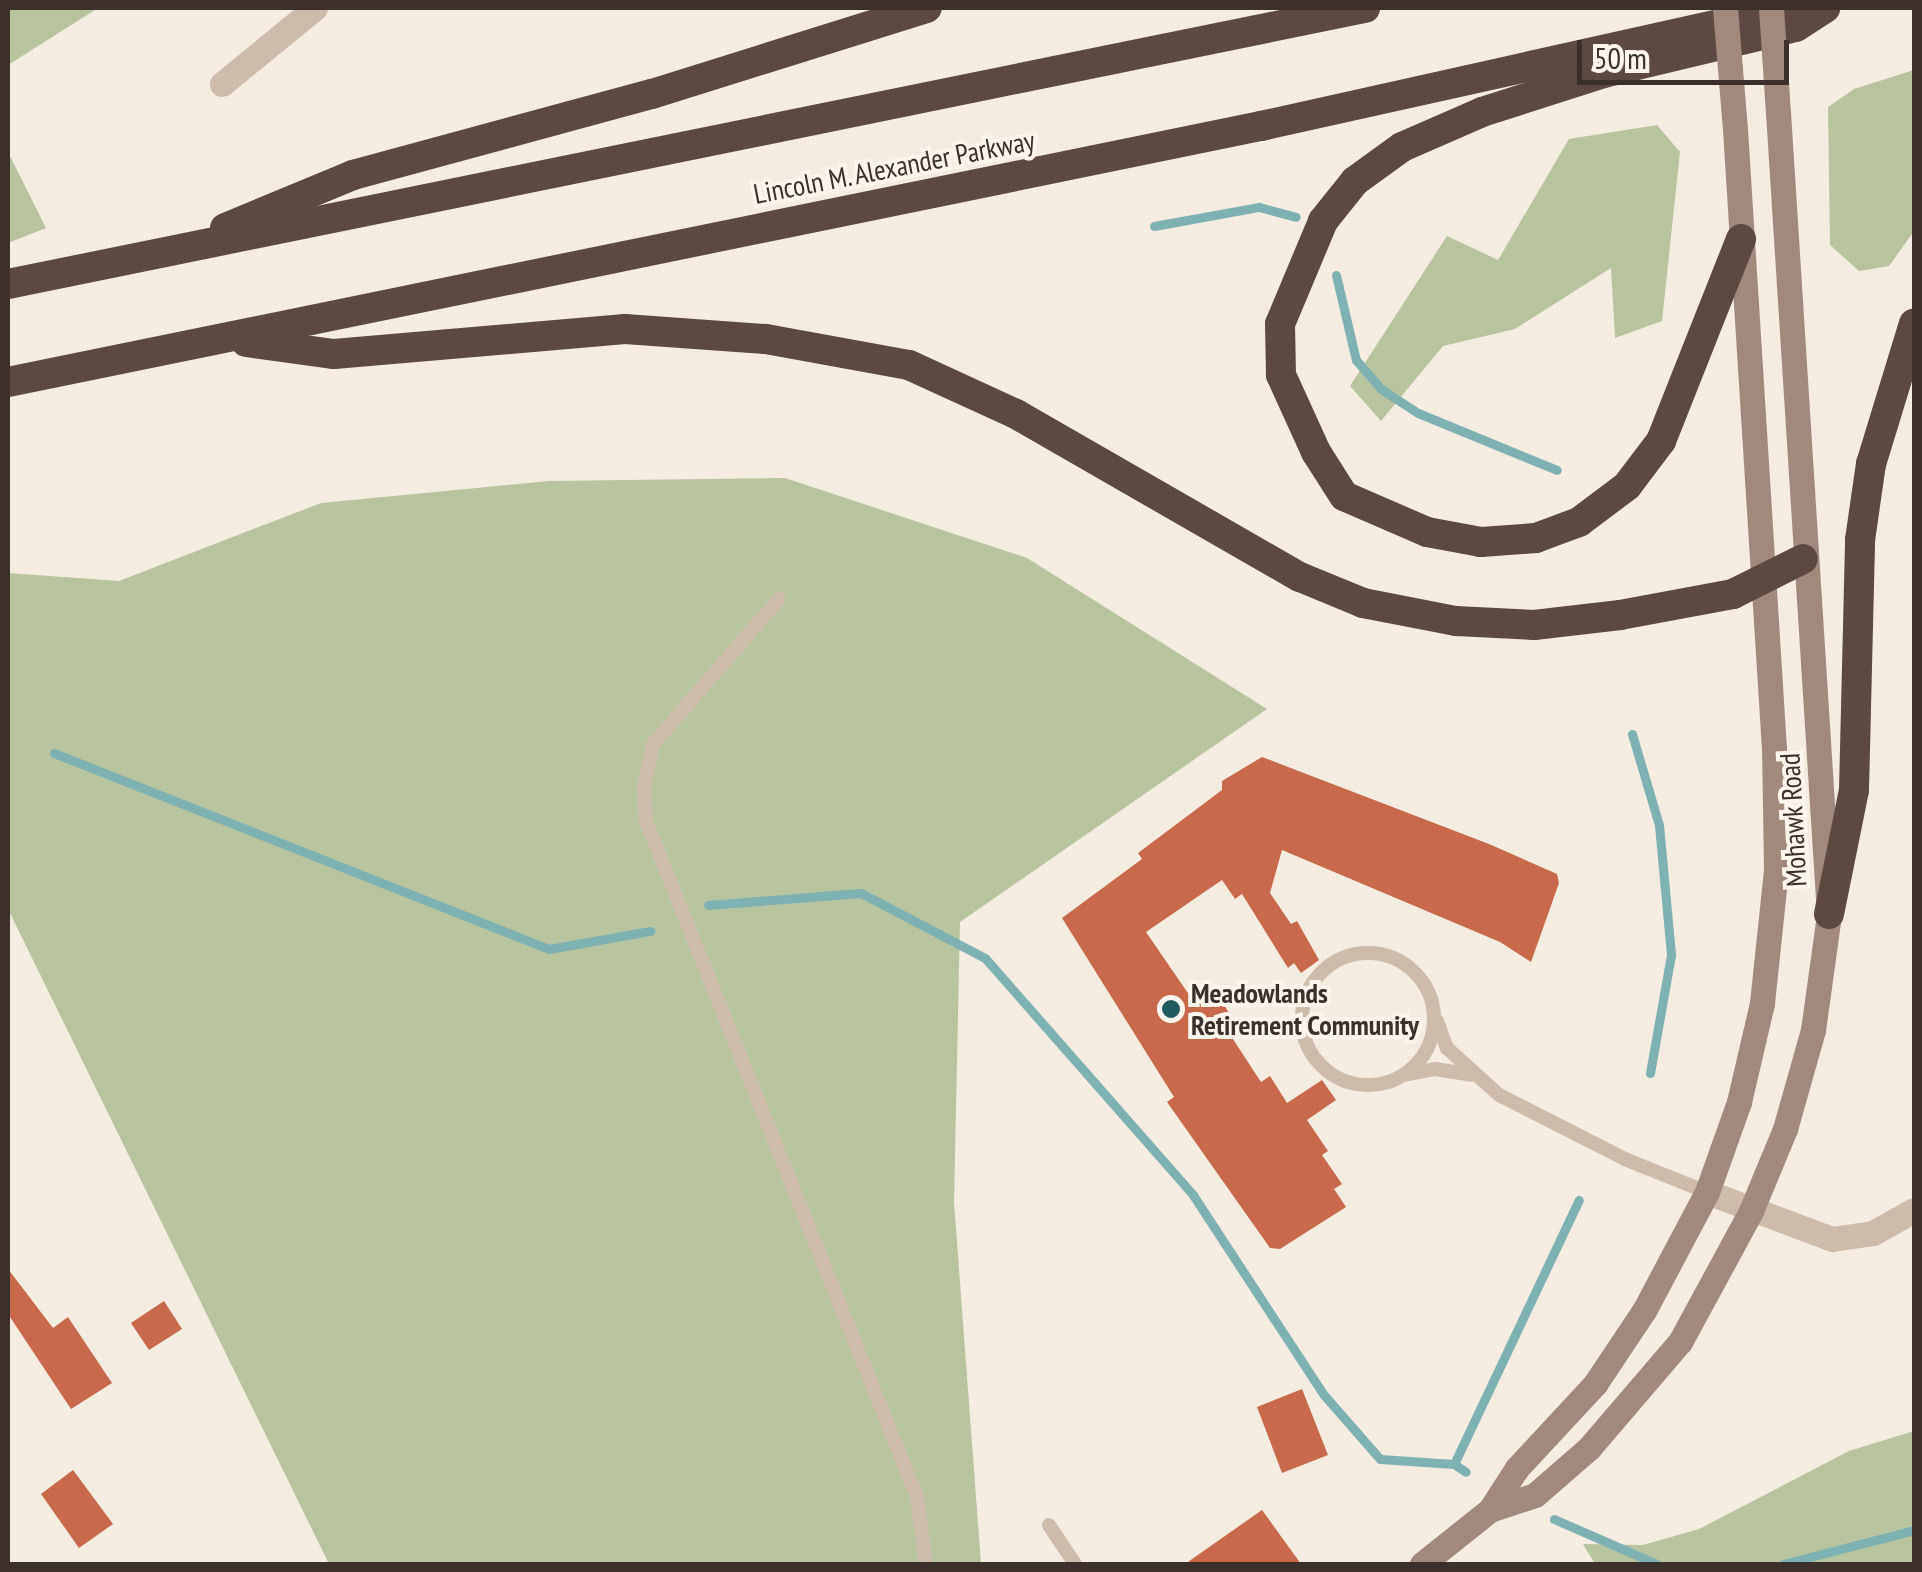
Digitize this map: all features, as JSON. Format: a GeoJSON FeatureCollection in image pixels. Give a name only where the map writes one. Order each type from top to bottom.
{"type":"FeatureCollection","features":[{"type":"Feature","properties":{"kind":"highway"},"geometry":{"type":"LineString","coordinates":[[165,253],[354,174],[652,94],[927,8]]}},
{"type":"Feature","properties":{"kind":"highway"},"geometry":{"type":"LineString","coordinates":[[8,284],[1366,8]]}},
{"type":"Feature","properties":{"kind":"highway","name":"Lincoln M. Alexander Parkway"},"geometry":{"type":"LineString","coordinates":[[8,382],[1261,126],[1791,8]]}},
{"type":"Feature","properties":{"kind":"highway"},"geometry":{"type":"LineString","coordinates":[[1742,238],[1660,441],[1627,486],[1579,522],[1536,538],[1481,542],[1427,532],[1344,496],[1316,452],[1281,375],[1280,324],[1324,221],[1355,182],[1402,147],[1482,112],[1604,73],[1796,27],[1825,8]]}},
{"type":"Feature","properties":{"kind":"highway"},"geometry":{"type":"LineString","coordinates":[[1828,914],[1854,790],[1860,540],[1870,464],[1914,324]]}},
{"type":"Feature","properties":{"kind":"highway"},"geometry":{"type":"LineString","coordinates":[[229,339],[334,354],[625,328],[766,339],[910,365],[1016,414],[1300,577],[1363,603],[1456,621],[1534,625],[1620,615],[1733,594],[1803,558]]}},
{"type":"Feature","properties":{"kind":"main road","name":"Mohawk Road"},"geometry":{"type":"LineString","coordinates":[[1422,1564],[1490,1510],[1517,1468],[1612,1360],[1708,1192],[1739,1102],[1762,1003],[1776,870],[1771,685],[1758,582],[1742,238],[1725,8]]}},
{"type":"Feature","properties":{"kind":"main road","name":"Mohawk Road"},"geometry":{"type":"LineString","coordinates":[[1490,1510],[1535,1495],[1630,1408],[1680,1342],[1751,1211],[1785,1129],[1814,1030],[1828,914],[1771,8]]}},
{"type":"Feature","properties":{"kind":"street"},"geometry":{"type":"LineString","coordinates":[[222,84],[315,8]]}},
{"type":"Feature","properties":{"kind":"street"},"geometry":{"type":"LineString","coordinates":[[1708,1192],[1832,1239],[1873,1233],[1914,1212]]}},
{"type":"Feature","properties":{"kind":"lane"},"geometry":{"type":"LineString","coordinates":[[779,599],[653,744],[644,787],[646,820],[917,1498],[926,1564]]}},
{"type":"Feature","properties":{"kind":"lane"},"geometry":{"type":"LineString","coordinates":[[1472,1075],[1435,1069],[1374,1085],[1330,1074],[1304,1036],[1308,990],[1329,965],[1374,953],[1417,974],[1446,1048],[1472,1075],[1626,1160],[1708,1192]]}},
{"type":"Feature","properties":{"kind":"lane"},"geometry":{"type":"LineString","coordinates":[[1404,1076],[1426,1049],[1435,1016]]}},
{"type":"Feature","properties":{"kind":"lane"},"geometry":{"type":"LineString","coordinates":[[1049,1526],[1074,1564]]}},
{"type":"Feature","properties":{"kind":"green space"},"geometry":{"type":"Polygon","coordinates":[[[8,8],[98,8],[8,65],[8,8]]]}},
{"type":"Feature","properties":{"kind":"green space"},"geometry":{"type":"Polygon","coordinates":[[[1914,70],[1914,231],[1889,266],[1859,271],[1830,245],[1828,107],[1854,89],[1914,70]]]}},
{"type":"Feature","properties":{"kind":"green space"},"geometry":{"type":"Polygon","coordinates":[[[1657,125],[1680,152],[1662,321],[1615,338],[1611,268],[1515,329],[1443,346],[1381,421],[1350,386],[1447,236],[1498,260],[1569,139],[1657,125]]]}},
{"type":"Feature","properties":{"kind":"green space"},"geometry":{"type":"Polygon","coordinates":[[[8,152],[46,228],[8,243],[8,152]]]}},
{"type":"Feature","properties":{"kind":"green space"},"geometry":{"type":"Polygon","coordinates":[[[785,478],[1027,558],[1267,709],[960,922],[954,1202],[981,1564],[329,1564],[8,909],[8,573],[119,581],[321,503],[549,481],[785,478]]]}},
{"type":"Feature","properties":{"kind":"green space"},"geometry":{"type":"Polygon","coordinates":[[[1914,1431],[1914,1564],[1595,1564],[1583,1544],[1643,1545],[1699,1529],[1849,1451],[1914,1431]]]}},
{"type":"Feature","properties":{"kind":"building","name":"Meadowlands Retirement Community"},"geometry":{"type":"Polygon","coordinates":[[[1262,757],[1489,844],[1557,874],[1559,883],[1531,962],[1500,942],[1282,850],[1270,893],[1291,924],[1297,921],[1319,960],[1301,973],[1294,963],[1288,968],[1242,894],[1235,899],[1222,880],[1146,932],[1194,1002],[1206,994],[1211,1001],[1218,996],[1231,1016],[1227,1030],[1261,1082],[1270,1076],[1287,1103],[1322,1080],[1336,1100],[1307,1120],[1328,1151],[1322,1155],[1342,1184],[1334,1189],[1346,1207],[1280,1249],[1270,1248],[1167,1102],[1174,1097],[1062,918],[1142,859],[1138,853],[1222,790],[1222,781],[1262,757]]]}},
{"type":"Feature","properties":{"kind":"building"},"geometry":{"type":"Polygon","coordinates":[[[8,1269],[53,1328],[68,1317],[112,1383],[71,1409],[8,1314],[8,1269]]]}},
{"type":"Feature","properties":{"kind":"building"},"geometry":{"type":"Polygon","coordinates":[[[164,1301],[182,1329],[149,1350],[131,1323],[164,1301]]]}},
{"type":"Feature","properties":{"kind":"building"},"geometry":{"type":"Polygon","coordinates":[[[1302,1389],[1328,1455],[1282,1473],[1257,1407],[1302,1389]]]}},
{"type":"Feature","properties":{"kind":"building"},"geometry":{"type":"Polygon","coordinates":[[[73,1470],[113,1524],[79,1548],[41,1494],[73,1470]]]}},
{"type":"Feature","properties":{"kind":"building"},"geometry":{"type":"Polygon","coordinates":[[[1262,1510],[1301,1564],[1185,1564],[1262,1510]]]}},
{"type":"Feature","properties":{"kind":"waterway"},"geometry":{"type":"LineString","coordinates":[[1154,226],[1259,207],[1296,217]]}},
{"type":"Feature","properties":{"kind":"waterway"},"geometry":{"type":"LineString","coordinates":[[1336,275],[1356,360],[1381,389],[1418,413],[1557,470]]}},
{"type":"Feature","properties":{"kind":"waterway"},"geometry":{"type":"LineString","coordinates":[[1632,734],[1659,825],[1671,955],[1650,1073]]}},
{"type":"Feature","properties":{"kind":"waterway"},"geometry":{"type":"LineString","coordinates":[[54,753],[549,949],[650,931]]}},
{"type":"Feature","properties":{"kind":"waterway"},"geometry":{"type":"LineString","coordinates":[[708,905],[861,893],[985,958],[1193,1195],[1324,1395],[1380,1459],[1454,1464],[1466,1472]]}},
{"type":"Feature","properties":{"kind":"waterway"},"geometry":{"type":"LineString","coordinates":[[1454,1464],[1579,1200]]}},
{"type":"Feature","properties":{"kind":"waterway"},"geometry":{"type":"LineString","coordinates":[[1554,1519],[1657,1564]]}},
{"type":"Feature","properties":{"kind":"waterway"},"geometry":{"type":"LineString","coordinates":[[1783,1564],[1914,1530]]}},
{"type":"Feature","properties":{"kind":"place","name":"Meadowlands Retirement Community"},"geometry":{"type":"Point","coordinates":[1171,1009]}}]}
